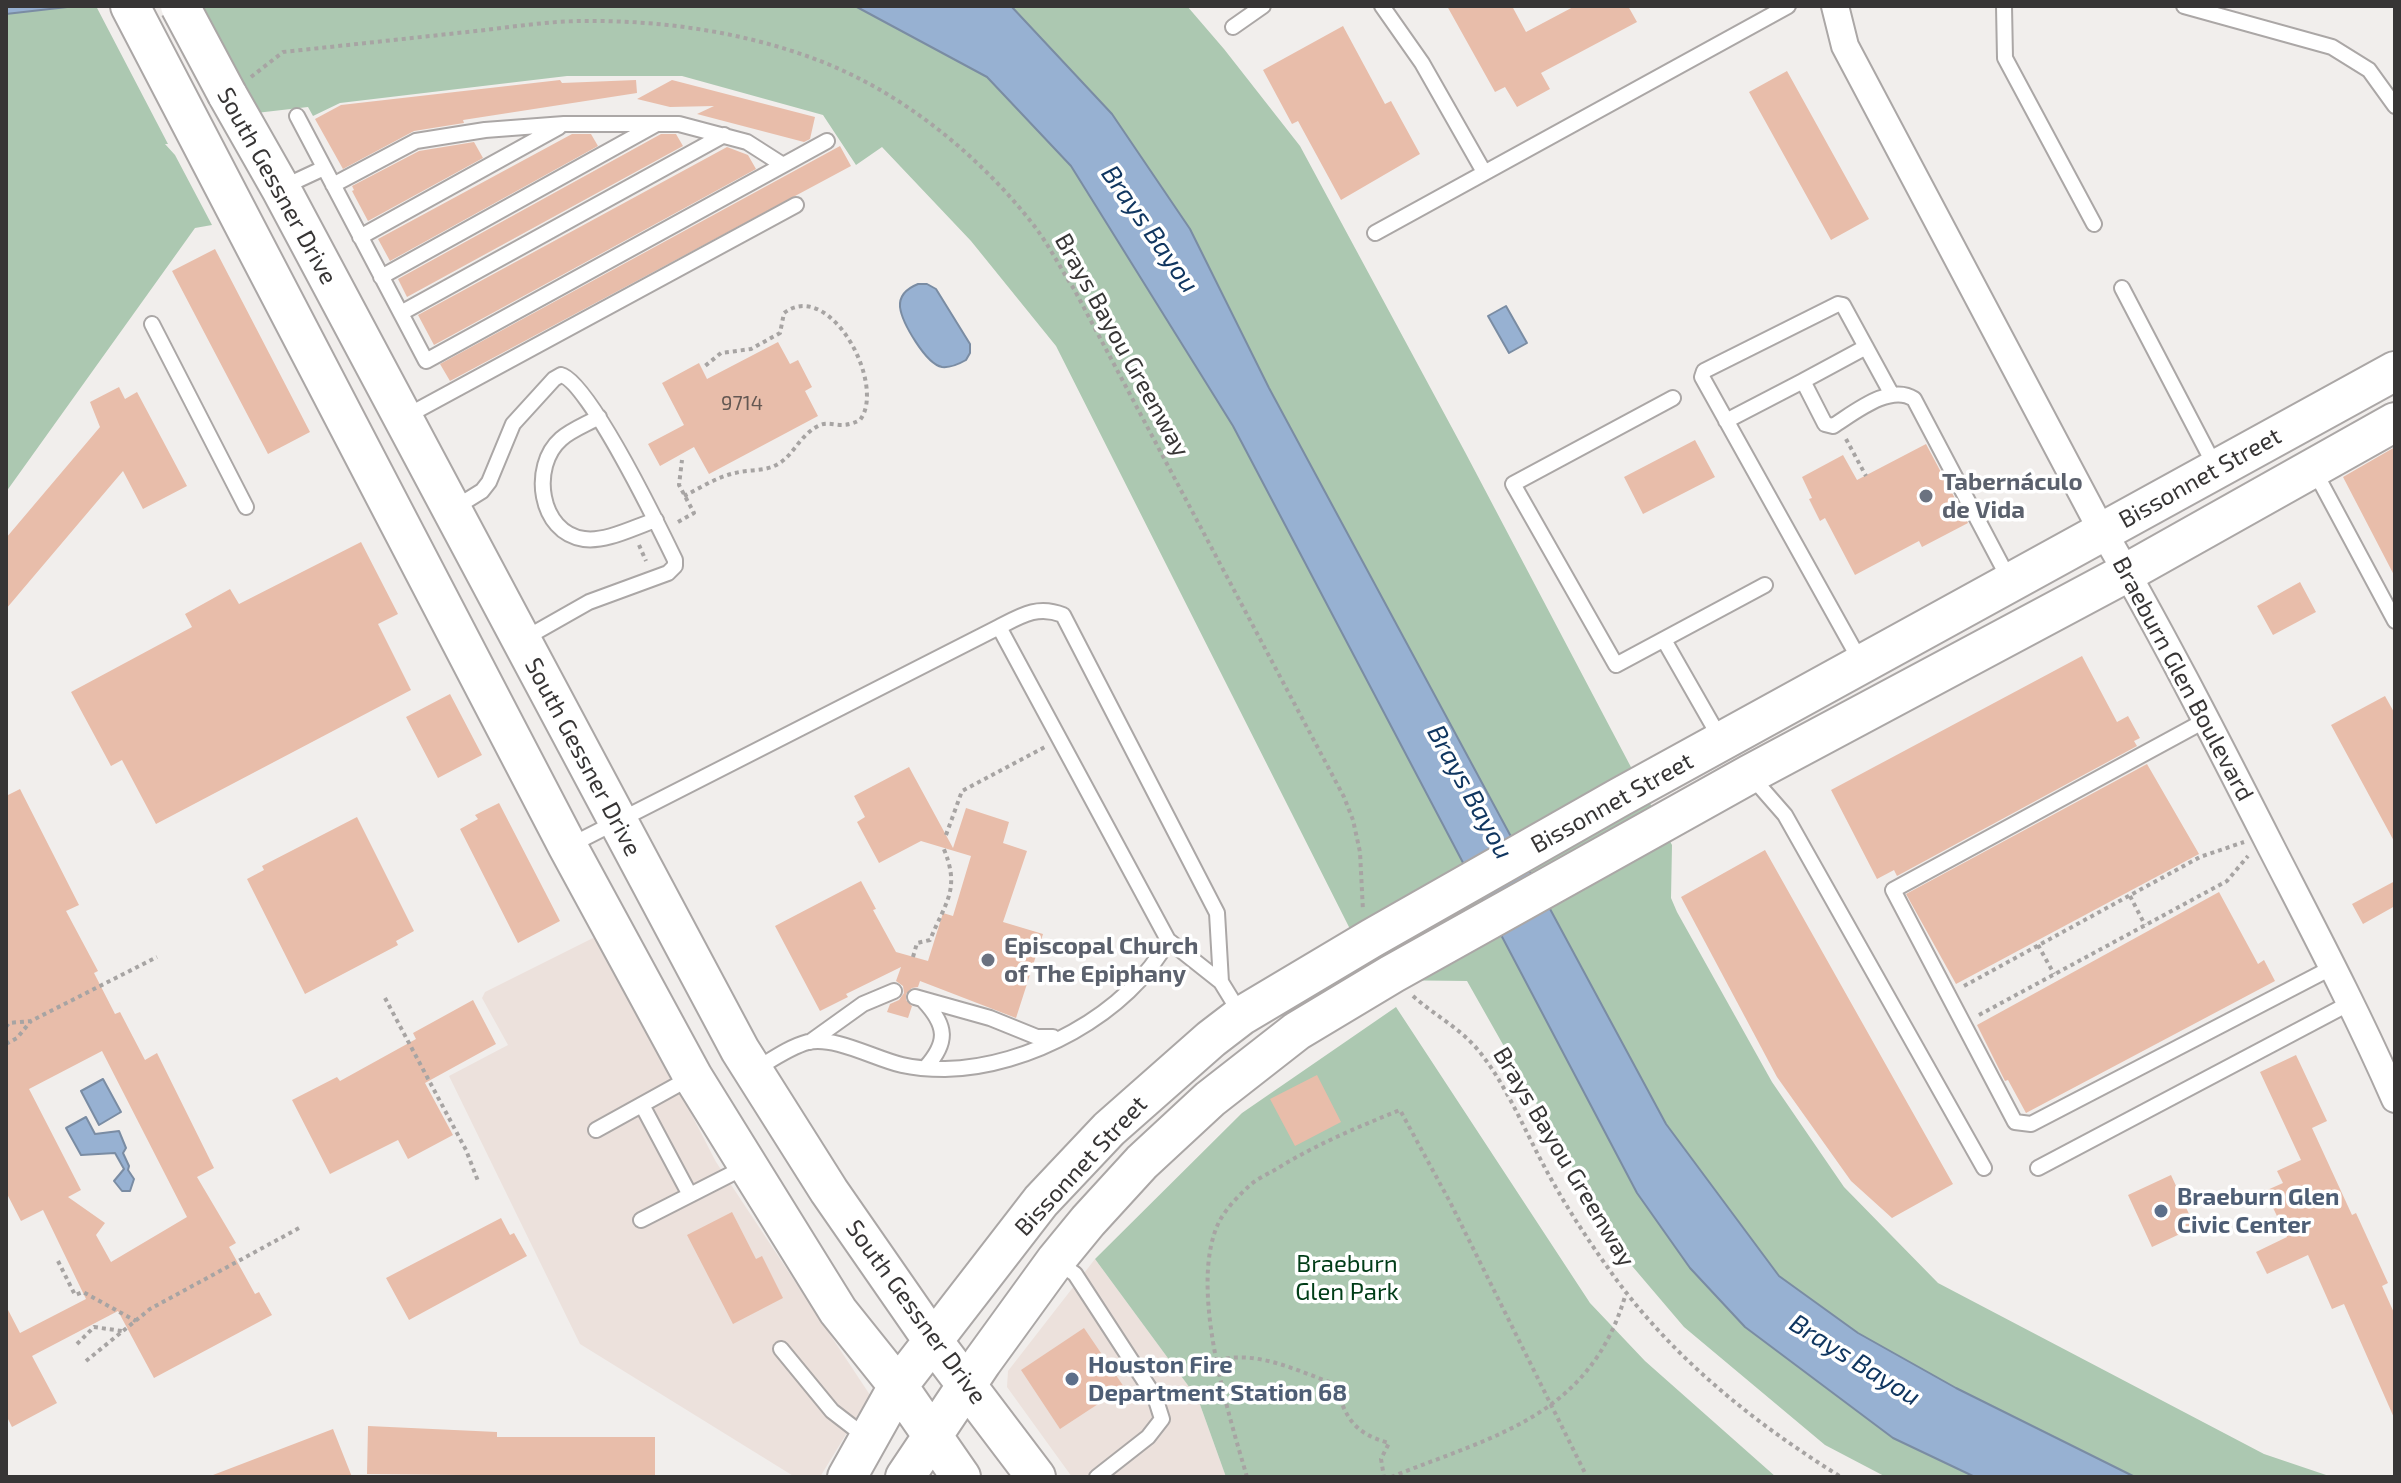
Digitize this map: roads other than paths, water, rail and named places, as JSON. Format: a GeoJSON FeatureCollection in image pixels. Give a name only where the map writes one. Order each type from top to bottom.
{"type":"FeatureCollection","features":[{"type":"Feature","properties":{"kind":"main road","name":"South Gessner Drive"},"geometry":{"type":"LineString","coordinates":[[130,6],[568,847],[693,1077],[838,1311],[898,1386],[961,1477]]}},
{"type":"Feature","properties":{"kind":"main road","name":"South Gessner Drive"},"geometry":{"type":"LineString","coordinates":[[180,6],[237,87],[281,189],[747,1060],[829,1191],[933,1341],[1036,1477]]}},
{"type":"Feature","properties":{"kind":"main road","name":"Bissonnet Street"},"geometry":{"type":"LineString","coordinates":[[847,1477],[898,1386],[1041,1201],[1109,1129],[1241,1016],[1375,924],[1620,797],[2394,373]]}},
{"type":"Feature","properties":{"kind":"main road"},"geometry":{"type":"LineString","coordinates":[[359,446],[403,418]]}},
{"type":"Feature","properties":{"kind":"main road","name":"Bissonnet Street"},"geometry":{"type":"LineString","coordinates":[[905,1477],[1056,1260],[1142,1162],[1210,1099],[1297,1031],[1406,980],[1638,838],[1750,774],[2128,572],[2395,422]]}},
{"type":"Feature","properties":{"kind":"main road"},"geometry":{"type":"LineString","coordinates":[[1727,739],[1750,774]]}},
{"type":"Feature","properties":{"kind":"main road"},"geometry":{"type":"LineString","coordinates":[[693,1077],[747,1060]]}},
{"type":"Feature","properties":{"kind":"main road"},"geometry":{"type":"LineString","coordinates":[[1178,1067],[1210,1099]]}},
{"type":"Feature","properties":{"kind":"street","name":"Braeburn Glen Boulevard"},"geometry":{"type":"LineString","coordinates":[[1835,6],[1845,46],[2206,720],[2333,967],[2395,1099]]}},
{"type":"Feature","properties":{"kind":"lane"},"geometry":{"type":"LineString","coordinates":[[1233,27],[1263,6]]}},
{"type":"Feature","properties":{"kind":"lane"},"geometry":{"type":"LineString","coordinates":[[1382,6],[1422,63],[1484,172]]}},
{"type":"Feature","properties":{"kind":"lane"},"geometry":{"type":"LineString","coordinates":[[1375,233],[1788,6]]}},
{"type":"Feature","properties":{"kind":"lane"},"geometry":{"type":"LineString","coordinates":[[2004,6],[2005,58],[2094,224]]}},
{"type":"Feature","properties":{"kind":"lane"},"geometry":{"type":"LineString","coordinates":[[2184,6],[2332,47],[2369,70],[2395,106]]}},
{"type":"Feature","properties":{"kind":"lane"},"geometry":{"type":"LineString","coordinates":[[297,116],[426,361],[827,141]]}},
{"type":"Feature","properties":{"kind":"lane"},"geometry":{"type":"LineString","coordinates":[[381,277],[658,123]]}},
{"type":"Feature","properties":{"kind":"lane"},"geometry":{"type":"LineString","coordinates":[[333,185],[416,141],[485,130],[564,124],[679,124],[747,142],[783,165]]}},
{"type":"Feature","properties":{"kind":"lane"},"geometry":{"type":"LineString","coordinates":[[360,237],[564,124]]}},
{"type":"Feature","properties":{"kind":"lane"},"geometry":{"type":"LineString","coordinates":[[401,313],[724,135]]}},
{"type":"Feature","properties":{"kind":"lane"},"geometry":{"type":"LineString","coordinates":[[281,189],[324,168]]}},
{"type":"Feature","properties":{"kind":"lane"},"geometry":{"type":"LineString","coordinates":[[403,418],[796,205]]}},
{"type":"Feature","properties":{"kind":"lane"},"geometry":{"type":"LineString","coordinates":[[2122,288],[2217,468]]}},
{"type":"Feature","properties":{"kind":"lane"},"geometry":{"type":"LineString","coordinates":[[1862,664],[1702,377],[1704,371],[1838,304],[1843,305],[1891,393]]}},
{"type":"Feature","properties":{"kind":"lane"},"geometry":{"type":"LineString","coordinates":[[152,324],[246,507]]}},
{"type":"Feature","properties":{"kind":"lane"},"geometry":{"type":"LineString","coordinates":[[1726,421],[1866,347]]}},
{"type":"Feature","properties":{"kind":"lane"},"geometry":{"type":"LineString","coordinates":[[452,510],[482,491],[489,482],[513,424],[554,379],[561,375],[572,380],[599,417],[656,520],[675,566],[672,570],[589,602],[521,641]]}},
{"type":"Feature","properties":{"kind":"lane"},"geometry":{"type":"LineString","coordinates":[[1803,381],[1825,424],[1833,426],[1891,393],[1906,394],[1914,399],[2010,582]]}},
{"type":"Feature","properties":{"kind":"lane"},"geometry":{"type":"LineString","coordinates":[[1673,398],[1513,484],[1616,665],[1765,585]]}},
{"type":"Feature","properties":{"kind":"lane"},"geometry":{"type":"LineString","coordinates":[[599,417],[560,440],[547,461],[542,485],[543,500],[559,526],[571,536],[586,539],[603,538],[656,520]]}},
{"type":"Feature","properties":{"kind":"lane"},"geometry":{"type":"LineString","coordinates":[[2313,468],[2395,621]]}},
{"type":"Feature","properties":{"kind":"lane"},"geometry":{"type":"LineString","coordinates":[[568,847],[1032,610],[1050,610],[1063,615],[1217,913],[1221,982]]}},
{"type":"Feature","properties":{"kind":"lane"},"geometry":{"type":"LineString","coordinates":[[999,627],[1168,940],[1221,982],[1241,1016]]}},
{"type":"Feature","properties":{"kind":"lane"},"geometry":{"type":"LineString","coordinates":[[1664,640],[1716,731],[1727,739]]}},
{"type":"Feature","properties":{"kind":"lane"},"geometry":{"type":"LineString","coordinates":[[2206,720],[1893,890],[2015,1122],[2031,1124],[2333,967]]}},
{"type":"Feature","properties":{"kind":"lane"},"geometry":{"type":"LineString","coordinates":[[1750,774],[1785,815],[1984,1168]]}},
{"type":"Feature","properties":{"kind":"lane"},"geometry":{"type":"LineString","coordinates":[[810,1042],[854,1049],[902,1065],[944,1069],[998,1063],[1062,1037],[1096,1019],[1158,959],[1168,940]]}},
{"type":"Feature","properties":{"kind":"lane"},"geometry":{"type":"LineString","coordinates":[[747,1060],[810,1042],[863,1004],[894,991]]}},
{"type":"Feature","properties":{"kind":"lane"},"geometry":{"type":"LineString","coordinates":[[926,1067],[941,1049],[941,1024],[920,999],[948,1004],[1037,1037],[1062,1037]]}},
{"type":"Feature","properties":{"kind":"lane"},"geometry":{"type":"LineString","coordinates":[[2038,1168],[2350,1003]]}},
{"type":"Feature","properties":{"kind":"lane"},"geometry":{"type":"LineString","coordinates":[[596,1130],[693,1077]]}},
{"type":"Feature","properties":{"kind":"lane"},"geometry":{"type":"LineString","coordinates":[[642,1105],[690,1195]]}},
{"type":"Feature","properties":{"kind":"lane"},"geometry":{"type":"LineString","coordinates":[[641,1220],[747,1166]]}},
{"type":"Feature","properties":{"kind":"lane"},"geometry":{"type":"LineString","coordinates":[[1056,1260],[1075,1274],[1155,1397],[1162,1419],[1148,1437],[1097,1477]]}},
{"type":"Feature","properties":{"kind":"lane"},"geometry":{"type":"LineString","coordinates":[[781,1349],[832,1411],[869,1439]]}},
{"type":"Feature","properties":{"kind":"water"},"geometry":{"type":"Polygon","coordinates":[[[6,6],[76,6],[6,14],[6,6]]]}},
{"type":"Feature","properties":{"kind":"water","name":"Brays Bayou"},"geometry":{"type":"Polygon","coordinates":[[[855,6],[1011,6],[1112,114],[1190,229],[1269,388],[1666,1124],[1779,1276],[1858,1333],[1956,1388],[2135,1477],[1975,1477],[1893,1438],[1745,1327],[1690,1268],[1637,1193],[1233,426],[1071,166],[987,77],[855,6]]]}},
{"type":"Feature","properties":{"kind":"water"},"geometry":{"type":"Polygon","coordinates":[[[918,284],[927,284],[936,289],[970,344],[966,360],[942,367],[929,359],[916,342],[905,323],[900,303],[905,292],[918,284]]]}},
{"type":"Feature","properties":{"kind":"water"},"geometry":{"type":"Polygon","coordinates":[[[1506,306],[1527,343],[1509,353],[1488,316],[1506,306]]]}},
{"type":"Feature","properties":{"kind":"water"},"geometry":{"type":"Polygon","coordinates":[[[103,1079],[121,1112],[99,1125],[81,1091],[103,1079]]]}},
{"type":"Feature","properties":{"kind":"water"},"geometry":{"type":"Polygon","coordinates":[[[86,1117],[95,1134],[119,1131],[126,1148],[123,1153],[128,1170],[134,1179],[130,1191],[122,1191],[114,1181],[124,1169],[115,1153],[81,1155],[66,1128],[86,1117]]]}},
{"type":"Feature","properties":{"kind":"place","name":"Tabernáculo de Vida"},"geometry":{"type":"Point","coordinates":[1926,496]}},
{"type":"Feature","properties":{"kind":"place","name":"Episcopal Church of The Epiphany"},"geometry":{"type":"Point","coordinates":[988,960]}},
{"type":"Feature","properties":{"kind":"place","name":"Braeburn Glen Civic Center"},"geometry":{"type":"Point","coordinates":[2161,1211]}},
{"type":"Feature","properties":{"kind":"place","name":"Houston Fire Department Station 68"},"geometry":{"type":"Point","coordinates":[1072,1379]}},
{"type":"Feature","properties":{"kind":"park label","name":"Braeburn Glen Park"},"geometry":{"type":"Point","coordinates":[1347,1278]}}]}
